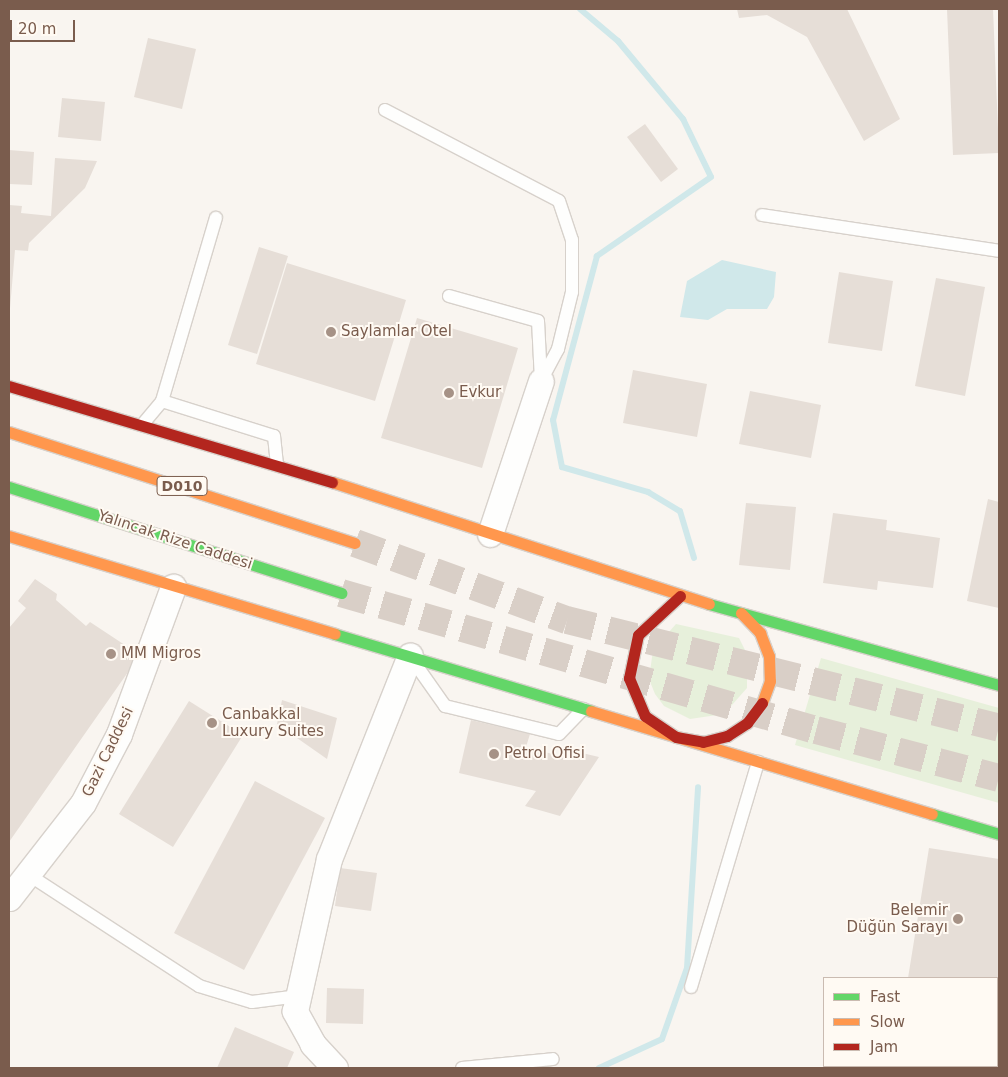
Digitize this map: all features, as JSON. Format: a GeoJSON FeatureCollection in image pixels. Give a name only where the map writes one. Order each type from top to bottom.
{"type":"FeatureCollection","features":[{"type":"Feature","properties":{"kind":"highway"},"geometry":{"type":"LineString","coordinates":[[30,391],[277,464],[680,596],[999,685]]}},
{"type":"Feature","properties":{"kind":"highway","name":"D010"},"geometry":{"type":"LineString","coordinates":[[9,432],[355,543]]}},
{"type":"Feature","properties":{"kind":"highway","name":"Yalıncak Rize Caddesi"},"geometry":{"type":"LineString","coordinates":[[9,487],[342,593]]}},
{"type":"Feature","properties":{"kind":"highway"},"geometry":{"type":"LineString","coordinates":[[9,536],[173,587],[410,655],[583,710],[999,834]]}},
{"type":"Feature","properties":{"kind":"highway"},"geometry":{"type":"LineString","coordinates":[[680,596],[638,635],[629,678],[645,716],[676,737],[703,742],[727,736],[747,723],[762,704],[770,681],[769,656],[760,633],[741,612]]}},
{"type":"Feature","properties":{"kind":"street"},"geometry":{"type":"LineString","coordinates":[[490,534],[541,381]]}},
{"type":"Feature","properties":{"kind":"street","name":"Gazi Caddesi"},"geometry":{"type":"LineString","coordinates":[[9,898],[83,803],[119,734],[173,587]]}},
{"type":"Feature","properties":{"kind":"street"},"geometry":{"type":"LineString","coordinates":[[336,1068],[313,1044],[296,1011],[329,859],[410,655]]}},
{"type":"Feature","properties":{"kind":"lane"},"geometry":{"type":"LineString","coordinates":[[386,110],[560,201],[572,240],[572,292],[558,349],[541,381]]}},
{"type":"Feature","properties":{"kind":"lane"},"geometry":{"type":"LineString","coordinates":[[762,215],[999,251]]}},
{"type":"Feature","properties":{"kind":"lane"},"geometry":{"type":"LineString","coordinates":[[142,425],[162,401],[216,218]]}},
{"type":"Feature","properties":{"kind":"lane"},"geometry":{"type":"LineString","coordinates":[[449,296],[538,322],[541,381]]}},
{"type":"Feature","properties":{"kind":"lane"},"geometry":{"type":"LineString","coordinates":[[9,384],[30,391]]}},
{"type":"Feature","properties":{"kind":"lane"},"geometry":{"type":"LineString","coordinates":[[162,401],[274,436],[277,464]]}},
{"type":"Feature","properties":{"kind":"lane"},"geometry":{"type":"LineString","coordinates":[[410,655],[445,706],[559,734],[583,710]]}},
{"type":"Feature","properties":{"kind":"lane"},"geometry":{"type":"LineString","coordinates":[[691,988],[758,762]]}},
{"type":"Feature","properties":{"kind":"lane"},"geometry":{"type":"LineString","coordinates":[[28,875],[199,986],[252,1002],[299,996]]}},
{"type":"Feature","properties":{"kind":"lane"},"geometry":{"type":"LineString","coordinates":[[462,1068],[554,1059]]}},
{"type":"Feature","properties":{"kind":"green space"},"geometry":{"type":"Polygon","coordinates":[[[676,624],[739,638],[747,654],[747,688],[724,714],[690,719],[664,706],[655,694],[649,679],[653,650],[676,624]]]}},
{"type":"Feature","properties":{"kind":"green space"},"geometry":{"type":"Polygon","coordinates":[[[821,658],[999,708],[999,803],[795,745],[821,658]]]}},
{"type":"Feature","properties":{"kind":"water"},"geometry":{"type":"Polygon","coordinates":[[[722,260],[776,272],[774,297],[767,309],[727,309],[708,320],[680,317],[687,281],[722,260]]]}},
{"type":"Feature","properties":{"kind":"building"},"geometry":{"type":"Polygon","coordinates":[[[737,9],[847,9],[900,119],[864,141],[807,37],[767,15],[739,18],[737,9]]]}},
{"type":"Feature","properties":{"kind":"building"},"geometry":{"type":"Polygon","coordinates":[[[947,9],[993,9],[999,153],[953,155],[947,9]]]}},
{"type":"Feature","properties":{"kind":"building"},"geometry":{"type":"Polygon","coordinates":[[[148,38],[196,49],[182,109],[134,97],[148,38]]]}},
{"type":"Feature","properties":{"kind":"building"},"geometry":{"type":"Polygon","coordinates":[[[62,98],[105,102],[101,141],[58,137],[62,98]]]}},
{"type":"Feature","properties":{"kind":"building"},"geometry":{"type":"Polygon","coordinates":[[[645,124],[678,169],[661,182],[627,137],[645,124]]]}},
{"type":"Feature","properties":{"kind":"building"},"geometry":{"type":"Polygon","coordinates":[[[9,150],[34,152],[32,185],[9,184],[9,150]]]}},
{"type":"Feature","properties":{"kind":"building"},"geometry":{"type":"Polygon","coordinates":[[[55,158],[97,161],[85,188],[29,243],[28,251],[15,250],[9,320],[9,205],[22,206],[21,213],[51,216],[55,158]]]}},
{"type":"Feature","properties":{"kind":"building"},"geometry":{"type":"Polygon","coordinates":[[[259,247],[288,256],[257,354],[228,345],[259,247]]]}},
{"type":"Feature","properties":{"kind":"building","name":"Saylamlar Otel"},"geometry":{"type":"Polygon","coordinates":[[[287,263],[406,300],[375,401],[256,364],[287,263]]]}},
{"type":"Feature","properties":{"kind":"building"},"geometry":{"type":"Polygon","coordinates":[[[839,272],[893,281],[882,351],[828,343],[839,272]]]}},
{"type":"Feature","properties":{"kind":"building"},"geometry":{"type":"Polygon","coordinates":[[[936,278],[985,287],[965,396],[915,386],[936,278]]]}},
{"type":"Feature","properties":{"kind":"building","name":"Evkur"},"geometry":{"type":"Polygon","coordinates":[[[417,318],[518,348],[482,468],[381,438],[417,318]]]}},
{"type":"Feature","properties":{"kind":"building"},"geometry":{"type":"Polygon","coordinates":[[[633,370],[707,384],[697,437],[623,423],[633,370]]]}},
{"type":"Feature","properties":{"kind":"building"},"geometry":{"type":"Polygon","coordinates":[[[750,391],[821,405],[811,458],[739,444],[750,391]]]}},
{"type":"Feature","properties":{"kind":"building"},"geometry":{"type":"Polygon","coordinates":[[[988,499],[999,502],[999,608],[967,601],[988,499]]]}},
{"type":"Feature","properties":{"kind":"building"},"geometry":{"type":"Polygon","coordinates":[[[746,503],[796,507],[790,570],[739,565],[746,503]]]}},
{"type":"Feature","properties":{"kind":"building"},"geometry":{"type":"Polygon","coordinates":[[[833,513],[887,520],[886,530],[940,538],[933,588],[878,581],[877,590],[823,583],[833,513]]]}},
{"type":"Feature","properties":{"kind":"building"},"geometry":{"type":"Polygon","coordinates":[[[35,579],[57,594],[56,600],[86,626],[90,622],[140,655],[9,842],[9,628],[26,608],[18,601],[35,579]]]}},
{"type":"Feature","properties":{"kind":"building"},"geometry":{"type":"Polygon","coordinates":[[[282,700],[337,718],[327,759],[277,724],[282,700]]]}},
{"type":"Feature","properties":{"kind":"building"},"geometry":{"type":"Polygon","coordinates":[[[189,701],[243,735],[173,847],[119,814],[189,701]]]}},
{"type":"Feature","properties":{"kind":"building"},"geometry":{"type":"Polygon","coordinates":[[[471,720],[530,734],[526,747],[560,756],[565,749],[599,757],[560,816],[525,806],[536,791],[459,773],[471,720]]]}},
{"type":"Feature","properties":{"kind":"building"},"geometry":{"type":"Polygon","coordinates":[[[255,781],[325,818],[244,970],[174,933],[255,781]]]}},
{"type":"Feature","properties":{"kind":"building","name":"Belemir Düğün Sarayı"},"geometry":{"type":"Polygon","coordinates":[[[929,848],[999,859],[999,1068],[892,1068],[998,1067],[998,977],[908,977],[929,848]]]}},
{"type":"Feature","properties":{"kind":"building"},"geometry":{"type":"Polygon","coordinates":[[[340,868],[377,873],[371,911],[335,906],[340,868]]]}},
{"type":"Feature","properties":{"kind":"building"},"geometry":{"type":"Polygon","coordinates":[[[327,988],[364,989],[363,1024],[326,1023],[327,988]]]}},
{"type":"Feature","properties":{"kind":"building"},"geometry":{"type":"Polygon","coordinates":[[[235,1027],[294,1052],[287,1068],[217,1068],[235,1027]]]}},
{"type":"Feature","properties":{"kind":"waterway"},"geometry":{"type":"LineString","coordinates":[[580,9],[618,41],[683,119],[711,177],[597,256],[553,420],[562,467],[648,492],[680,511],[694,558]]}},
{"type":"Feature","properties":{"kind":"waterway"},"geometry":{"type":"LineString","coordinates":[[599,1068],[662,1039],[687,968],[698,787]]}},
{"type":"Feature","properties":{"kind":"tunnel"},"geometry":{"type":"LineString","coordinates":[[355,543],[567,620],[999,728]]}},
{"type":"Feature","properties":{"kind":"tunnel"},"geometry":{"type":"LineString","coordinates":[[341,593],[816,730],[999,778]]}},
{"type":"Feature","properties":{"kind":"traffic: fast"},"geometry":{"type":"LineString","coordinates":[[9,487],[341,593]]}},
{"type":"Feature","properties":{"kind":"traffic: fast"},"geometry":{"type":"LineString","coordinates":[[709,604],[999,685]]}},
{"type":"Feature","properties":{"kind":"traffic: fast"},"geometry":{"type":"LineString","coordinates":[[335,634],[591,711]]}},
{"type":"Feature","properties":{"kind":"traffic: fast"},"geometry":{"type":"LineString","coordinates":[[932,814],[999,834]]}},
{"type":"Feature","properties":{"kind":"traffic: slow"},"geometry":{"type":"LineString","coordinates":[[9,432],[355,543]]}},
{"type":"Feature","properties":{"kind":"traffic: slow"},"geometry":{"type":"LineString","coordinates":[[332,482],[709,604]]}},
{"type":"Feature","properties":{"kind":"traffic: slow"},"geometry":{"type":"LineString","coordinates":[[9,536],[335,634]]}},
{"type":"Feature","properties":{"kind":"traffic: slow"},"geometry":{"type":"LineString","coordinates":[[741,613],[760,633],[769,656],[770,681],[762,703]]}},
{"type":"Feature","properties":{"kind":"traffic: slow"},"geometry":{"type":"LineString","coordinates":[[591,711],[932,814]]}},
{"type":"Feature","properties":{"kind":"traffic: jam"},"geometry":{"type":"LineString","coordinates":[[9,386],[332,482]]}},
{"type":"Feature","properties":{"kind":"traffic: jam"},"geometry":{"type":"LineString","coordinates":[[680,596],[638,635],[629,678],[645,716],[676,737],[703,742],[727,736],[747,723],[762,703]]}},
{"type":"Feature","properties":{"kind":"place","name":"Saylamlar Otel"},"geometry":{"type":"Point","coordinates":[331,332]}},
{"type":"Feature","properties":{"kind":"place","name":"Evkur"},"geometry":{"type":"Point","coordinates":[449,393]}},
{"type":"Feature","properties":{"kind":"place","name":"MM Migros"},"geometry":{"type":"Point","coordinates":[111,654]}},
{"type":"Feature","properties":{"kind":"place","name":"Canbakkal Luxury Suites"},"geometry":{"type":"Point","coordinates":[212,723]}},
{"type":"Feature","properties":{"kind":"place","name":"Petrol Ofisi"},"geometry":{"type":"Point","coordinates":[494,754]}},
{"type":"Feature","properties":{"kind":"place","name":"Belemir Düğün Sarayı"},"geometry":{"type":"Point","coordinates":[958,919]}}]}
